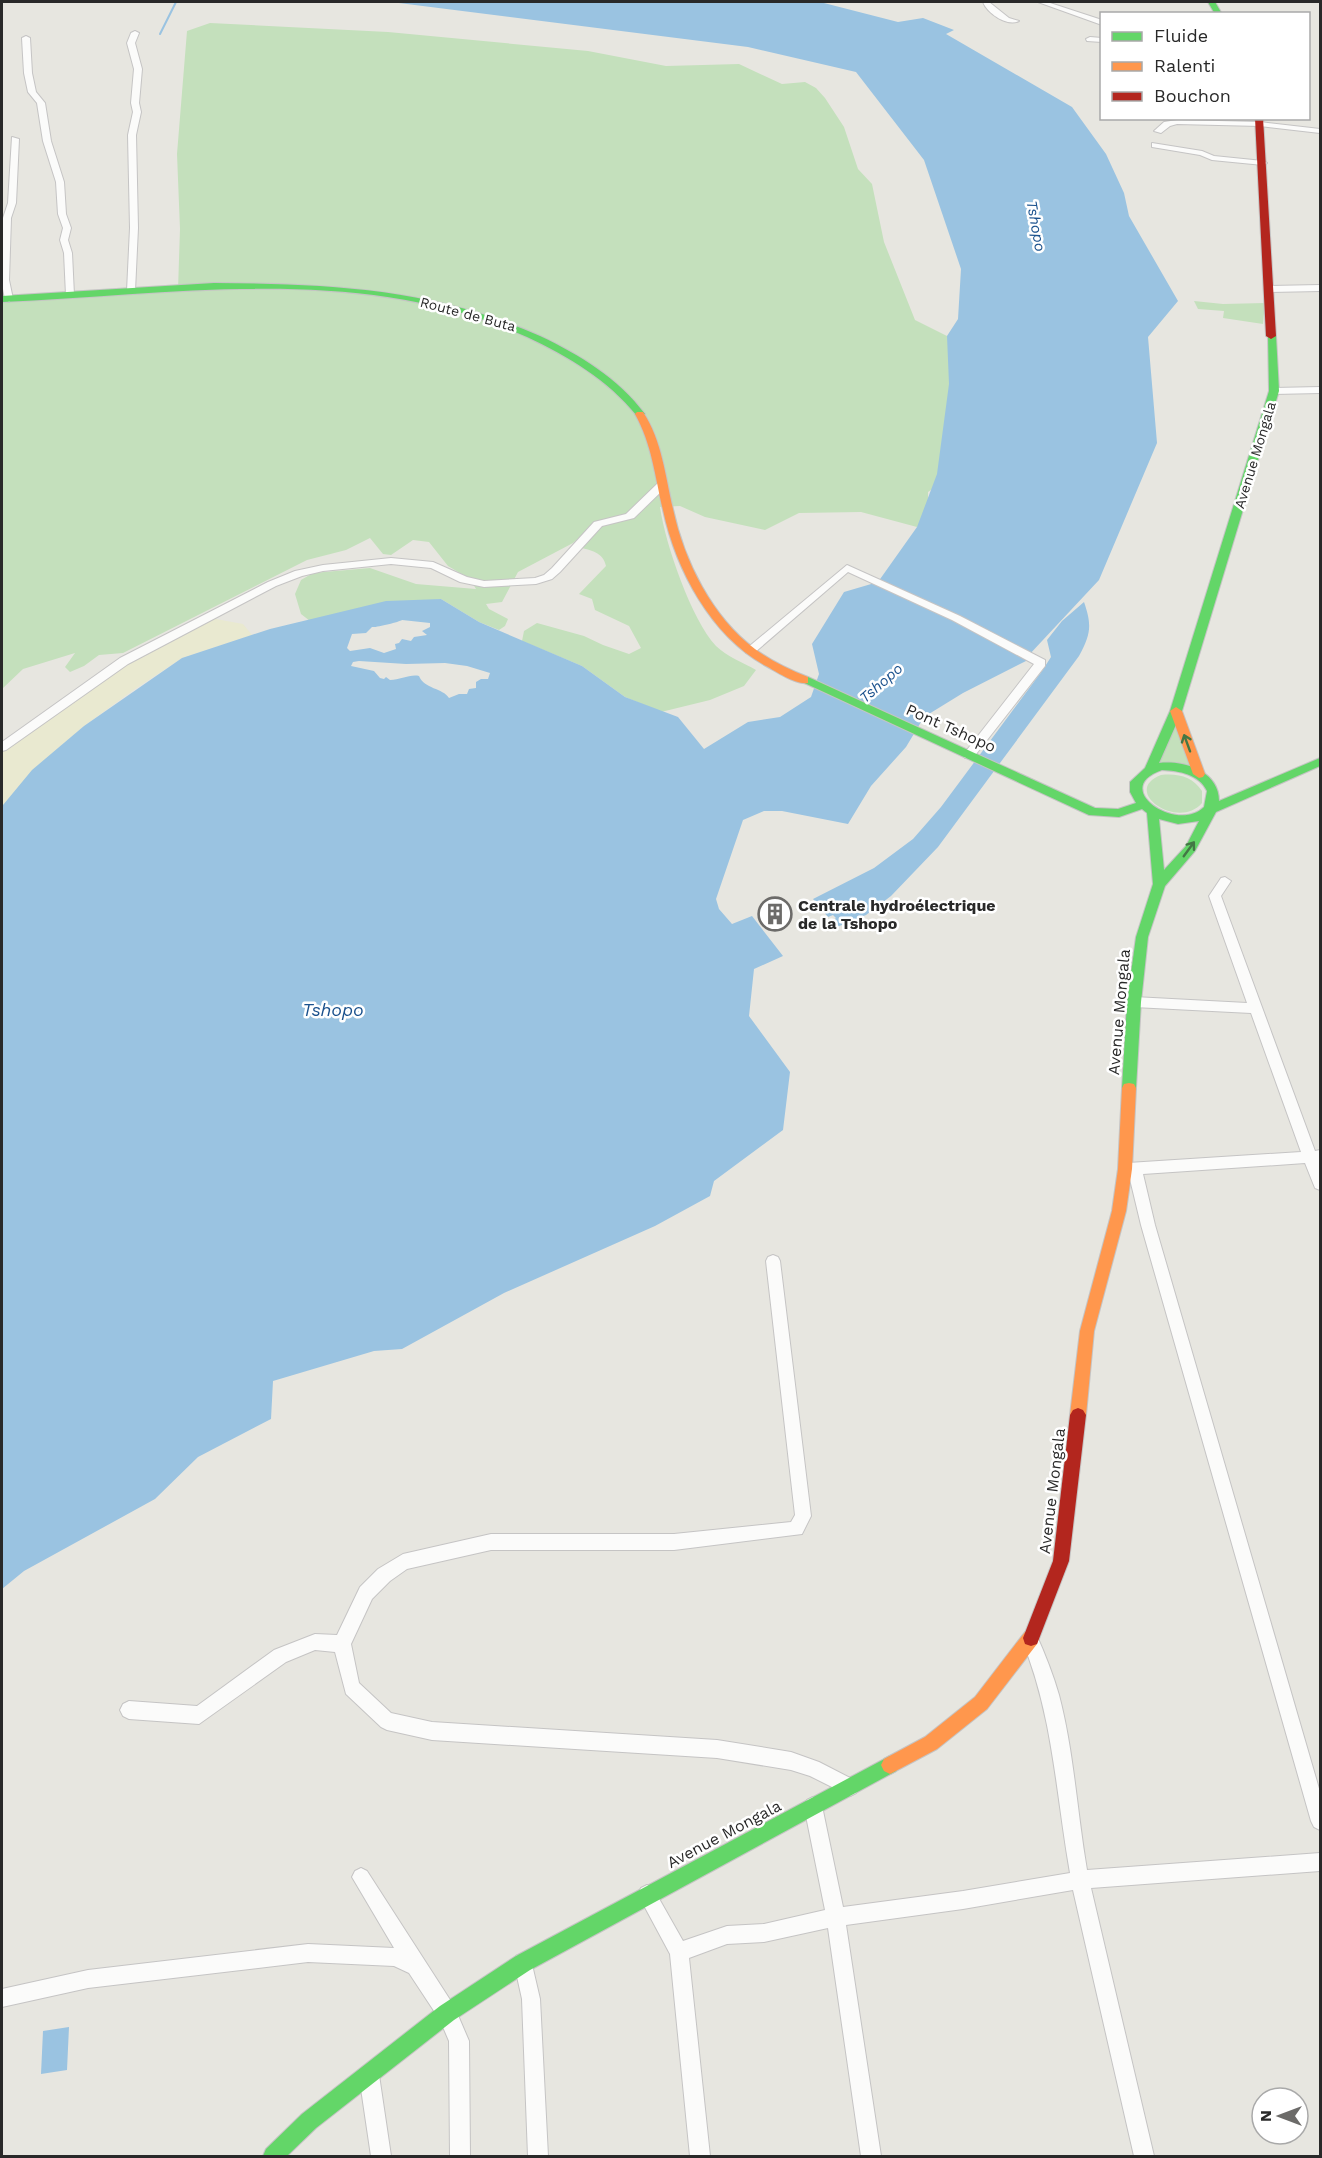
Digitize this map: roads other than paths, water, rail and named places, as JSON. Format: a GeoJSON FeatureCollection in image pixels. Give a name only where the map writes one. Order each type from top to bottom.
{"type":"FeatureCollection","features":[{"type":"Feature","properties":{"kind":"main road","name":"Avenue Mongala"},"geometry":{"type":"LineString","coordinates":[[1150,769],[1176,711],[1274,392],[1260,121]]}},
{"type":"Feature","properties":{"kind":"main road","name":"Route de Buta"},"geometry":{"type":"LineString","coordinates":[[5,299],[246,286],[324,289],[404,297],[506,322],[554,343],[604,376],[646,423],[656,452],[662,486],[680,554],[739,642],[780,669]]}},
{"type":"Feature","properties":{"kind":"main road","name":"Pont Tshopo"},"geometry":{"type":"LineString","coordinates":[[780,669],[1094,812],[1110,815],[1148,810]]}},
{"type":"Feature","properties":{"kind":"main road"},"geometry":{"type":"LineString","coordinates":[[1159,884],[1191,848],[1215,799],[1212,788],[1201,776],[1176,711]]}},
{"type":"Feature","properties":{"kind":"main road"},"geometry":{"type":"LineString","coordinates":[[1263,785],[1201,776],[1174,766],[1150,769],[1140,775],[1135,785],[1135,795],[1148,810],[1167,819],[1181,821],[1195,819],[1263,785],[1319,767]]}},
{"type":"Feature","properties":{"kind":"main road"},"geometry":{"type":"LineString","coordinates":[[1148,810],[1159,884]]}},
{"type":"Feature","properties":{"kind":"main road","name":"Avenue Mongala"},"geometry":{"type":"LineString","coordinates":[[273,2157],[309,2121],[447,2013],[523,1963],[646,1894],[932,1743],[981,1703],[1030,1640],[1060,1562],[1087,1331],[1130,1169],[1134,1002],[1142,937],[1159,884]]}},
{"type":"Feature","properties":{"kind":"street"},"geometry":{"type":"LineString","coordinates":[[986,2],[1007,20],[1015,21]]}},
{"type":"Feature","properties":{"kind":"street"},"geometry":{"type":"LineString","coordinates":[[1042,2],[1100,23]]}},
{"type":"Feature","properties":{"kind":"street"},"geometry":{"type":"LineString","coordinates":[[131,291],[134,228],[132,140],[138,69],[131,43],[135,33]]}},
{"type":"Feature","properties":{"kind":"street"},"geometry":{"type":"LineString","coordinates":[[26,38],[28,73],[32,92],[41,103],[47,141],[60,182],[62,214],[67,228],[64,240],[68,253],[69,295]]}},
{"type":"Feature","properties":{"kind":"street"},"geometry":{"type":"LineString","coordinates":[[1090,39],[1100,40]]}},
{"type":"Feature","properties":{"kind":"street"},"geometry":{"type":"LineString","coordinates":[[1158,131],[1173,122],[1226,125],[1260,121],[1320,131]]}},
{"type":"Feature","properties":{"kind":"street"},"geometry":{"type":"LineString","coordinates":[[5,299],[7,218],[12,203],[15,139]]}},
{"type":"Feature","properties":{"kind":"street"},"geometry":{"type":"LineString","coordinates":[[1155,145],[1202,153],[1212,158],[1263,163]]}},
{"type":"Feature","properties":{"kind":"street"},"geometry":{"type":"LineString","coordinates":[[1269,290],[1320,288]]}},
{"type":"Feature","properties":{"kind":"street"},"geometry":{"type":"LineString","coordinates":[[1274,392],[1320,390]]}},
{"type":"Feature","properties":{"kind":"street"},"geometry":{"type":"LineString","coordinates":[[2,747],[124,661],[272,584],[299,573],[322,568],[391,561],[433,565],[465,580],[484,584],[536,581],[548,577],[556,570],[598,524],[630,516],[662,486]]}},
{"type":"Feature","properties":{"kind":"street"},"geometry":{"type":"LineString","coordinates":[[750,651],[847,568],[956,618],[1041,663],[969,754]]}},
{"type":"Feature","properties":{"kind":"street"},"geometry":{"type":"LineString","coordinates":[[1226,881],[1215,896],[1315,1156],[1320,1184]]}},
{"type":"Feature","properties":{"kind":"street"},"geometry":{"type":"LineString","coordinates":[[1134,1002],[1257,1008]]}},
{"type":"Feature","properties":{"kind":"street"},"geometry":{"type":"LineString","coordinates":[[1315,1156],[1130,1169],[1320,1821]]}},
{"type":"Feature","properties":{"kind":"street"},"geometry":{"type":"LineString","coordinates":[[773,1261],[803,1516],[796,1530],[674,1542],[491,1542],[404,1562],[384,1575],[366,1593],[342,1644],[352,1688],[387,1721],[432,1731],[717,1749],[791,1761],[813,1768],[850,1787]]}},
{"type":"Feature","properties":{"kind":"street"},"geometry":{"type":"LineString","coordinates":[[1030,1640],[1046,1678],[1055,1715],[1080,1880],[1144,2157]]}},
{"type":"Feature","properties":{"kind":"street"},"geometry":{"type":"LineString","coordinates":[[129,1710],[199,1715],[280,1656],[315,1642],[342,1644]]}},
{"type":"Feature","properties":{"kind":"street"},"geometry":{"type":"LineString","coordinates":[[813,1806],[836,1917],[871,2157]]}},
{"type":"Feature","properties":{"kind":"street"},"geometry":{"type":"LineString","coordinates":[[679,1952],[727,1935],[764,1933],[836,1917],[963,1900],[1080,1880],[1320,1862]]}},
{"type":"Feature","properties":{"kind":"street"},"geometry":{"type":"LineString","coordinates":[[361,1877],[447,2013],[459,2041],[460,2157]]}},
{"type":"Feature","properties":{"kind":"street"},"geometry":{"type":"LineString","coordinates":[[646,1894],[679,1952],[700,2157]]}},
{"type":"Feature","properties":{"kind":"street"},"geometry":{"type":"LineString","coordinates":[[2,1998],[88,1979],[308,1953],[394,1957],[416,1966]]}},
{"type":"Feature","properties":{"kind":"street"},"geometry":{"type":"LineString","coordinates":[[523,1963],[531,1999],[538,2157]]}},
{"type":"Feature","properties":{"kind":"street"},"geometry":{"type":"LineString","coordinates":[[369,2075],[381,2157]]}},
{"type":"Feature","properties":{"kind":"water","name":"Tshopo"},"geometry":{"type":"Polygon","coordinates":[[[391,2],[820,2],[898,22],[923,18],[954,30],[946,34],[1072,107],[1106,154],[1124,193],[1129,216],[1178,301],[1148,337],[1157,443],[1099,580],[1028,656],[1028,660],[963,693],[924,717],[906,747],[871,786],[848,824],[782,811],[764,811],[743,820],[716,899],[719,909],[732,924],[752,916],[783,956],[754,969],[749,1016],[790,1072],[783,1130],[714,1181],[710,1196],[655,1226],[504,1293],[402,1349],[374,1351],[273,1381],[271,1419],[198,1457],[155,1499],[24,1571],[2,1589],[2,808],[32,770],[84,726],[182,658],[270,629],[386,601],[441,599],[479,622],[582,666],[625,697],[678,717],[704,749],[748,722],[780,717],[811,697],[819,674],[812,644],[844,592],[878,582],[917,527],[937,474],[949,384],[947,336],[958,319],[961,269],[924,160],[856,72],[748,47],[391,2]],[[402,620],[372,627],[366,633],[352,634],[347,648],[350,651],[370,648],[384,653],[396,649],[395,644],[402,639],[411,641],[414,637],[427,635],[422,631],[430,627],[430,623],[402,620]],[[353,662],[351,666],[374,671],[380,678],[386,677],[390,680],[419,676],[425,684],[449,698],[467,694],[469,689],[476,688],[476,682],[488,679],[490,673],[467,666],[445,663],[406,664],[353,662]]]}},
{"type":"Feature","properties":{"kind":"water"},"geometry":{"type":"Polygon","coordinates":[[[1084,602],[1089,629],[1079,656],[938,847],[891,896],[866,915],[837,927],[832,921],[836,918],[833,915],[828,917],[822,910],[826,908],[823,903],[818,905],[813,899],[874,868],[913,839],[941,807],[1042,671],[1051,657],[1047,640],[1062,621],[1084,602]]]}},
{"type":"Feature","properties":{"kind":"water"},"geometry":{"type":"Polygon","coordinates":[[[69,2027],[67,2070],[41,2074],[43,2031],[69,2027]]]}},
{"type":"Feature","properties":{"kind":"waterway"},"geometry":{"type":"LineString","coordinates":[[160,34],[176,2]]}},
{"type":"Feature","properties":{"kind":"place","name":"Centrale hydroélectrique de la Tshopo"},"geometry":{"type":"Point","coordinates":[775,914]}}]}
